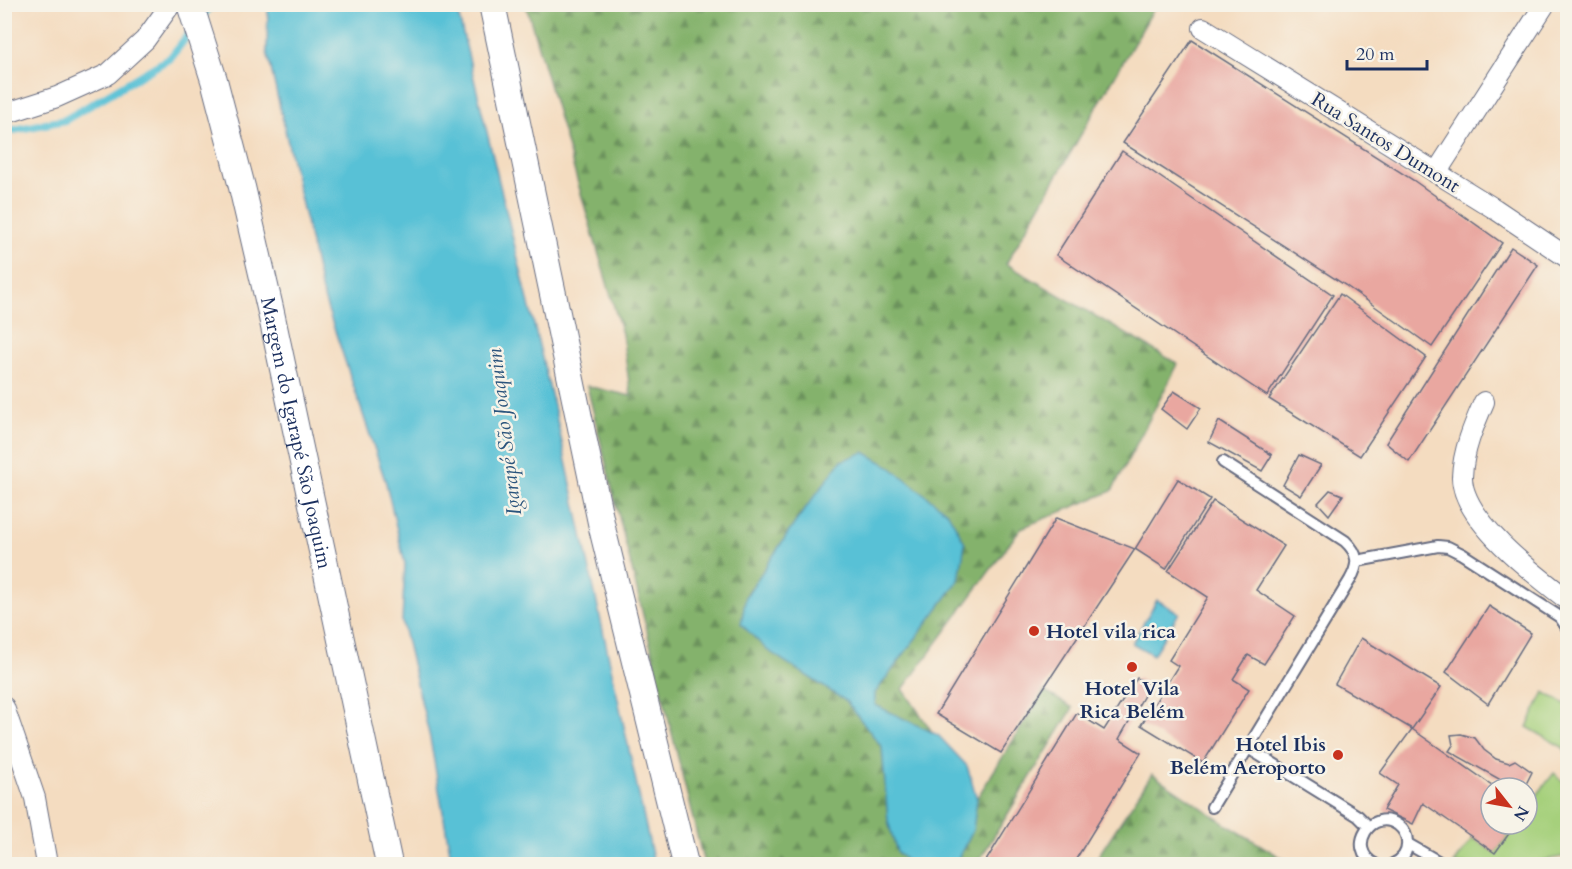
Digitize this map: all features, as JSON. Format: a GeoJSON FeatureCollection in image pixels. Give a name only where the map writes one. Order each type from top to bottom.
{"type":"FeatureCollection","features":[{"type":"Feature","properties":{"kind":"street"},"geometry":{"type":"LineString","coordinates":[[4,114],[57,97],[108,74],[146,40],[171,4]]}},
{"type":"Feature","properties":{"kind":"street","name":"Margem do Igarapé São Joaquim"},"geometry":{"type":"LineString","coordinates":[[190,4],[214,80],[243,187],[389,864]]}},
{"type":"Feature","properties":{"kind":"street"},"geometry":{"type":"LineString","coordinates":[[492,4],[603,532],[685,864]]}},
{"type":"Feature","properties":{"kind":"street"},"geometry":{"type":"LineString","coordinates":[[1436,173],[1545,4]]}},
{"type":"Feature","properties":{"kind":"street","name":"Rua Santos Dumont"},"geometry":{"type":"LineString","coordinates":[[1203,28],[1495,209],[1568,258]]}},
{"type":"Feature","properties":{"kind":"street"},"geometry":{"type":"LineString","coordinates":[[1484,402],[1469,436],[1462,477],[1464,493],[1488,530],[1568,600]]}},
{"type":"Feature","properties":{"kind":"street"},"geometry":{"type":"LineString","coordinates":[[4,708],[34,798],[47,864]]}},
{"type":"Feature","properties":{"kind":"lane"},"geometry":{"type":"LineString","coordinates":[[1212,807],[1350,580],[1356,569],[1357,561],[1354,550],[1345,541],[1222,462]]}},
{"type":"Feature","properties":{"kind":"lane"},"geometry":{"type":"LineString","coordinates":[[1357,561],[1438,546],[1448,547],[1560,617],[1568,629]]}},
{"type":"Feature","properties":{"kind":"lane"},"geometry":{"type":"LineString","coordinates":[[1248,748],[1358,816],[1369,826]]}},
{"type":"Feature","properties":{"kind":"lane"},"geometry":{"type":"LineString","coordinates":[[1371,864],[1365,857],[1362,844],[1365,831],[1369,826],[1383,820],[1398,825],[1407,837],[1408,844],[1403,858],[1393,864]]}},
{"type":"Feature","properties":{"kind":"lane"},"geometry":{"type":"LineString","coordinates":[[1408,844],[1443,864]]}},
{"type":"Feature","properties":{"kind":"green space"},"geometry":{"type":"Polygon","coordinates":[[[526,5],[1156,5],[1006,264],[1178,364],[1112,491],[1021,528],[903,689],[977,798],[1044,691],[1073,708],[977,864],[955,864],[973,830],[907,861],[910,864],[704,864],[587,386],[631,396],[622,334],[526,5]]]}},
{"type":"Feature","properties":{"kind":"green space"},"geometry":{"type":"Polygon","coordinates":[[[1544,692],[1567,705],[1567,755],[1564,748],[1527,727],[1544,692]]]}},
{"type":"Feature","properties":{"kind":"green space"},"geometry":{"type":"Polygon","coordinates":[[[1554,773],[1567,785],[1567,856],[1524,864],[1454,864],[1473,838],[1495,853],[1507,836],[1539,836],[1539,792],[1554,773]]]}},
{"type":"Feature","properties":{"kind":"green space"},"geometry":{"type":"Polygon","coordinates":[[[1152,774],[1229,826],[1292,864],[1093,864],[1152,774]]]}},
{"type":"Feature","properties":{"kind":"water","name":"Igarapé São Joaquim"},"geometry":{"type":"Polygon","coordinates":[[[268,5],[456,5],[555,411],[654,864],[452,864],[430,738],[402,622],[405,564],[386,483],[322,292],[267,51],[268,5]]]}},
{"type":"Feature","properties":{"kind":"water"},"geometry":{"type":"Polygon","coordinates":[[[864,452],[889,466],[948,513],[965,543],[959,580],[875,693],[875,705],[938,735],[967,766],[977,799],[973,830],[955,864],[910,864],[897,852],[888,821],[882,747],[846,701],[767,650],[741,624],[746,596],[799,517],[841,461],[864,452]]]}},
{"type":"Feature","properties":{"kind":"water"},"geometry":{"type":"Polygon","coordinates":[[[1157,600],[1179,613],[1153,655],[1132,643],[1157,600]]]}},
{"type":"Feature","properties":{"kind":"building"},"geometry":{"type":"Polygon","coordinates":[[[1192,40],[1413,180],[1502,243],[1432,347],[1345,285],[1123,143],[1192,40]]]}},
{"type":"Feature","properties":{"kind":"building"},"geometry":{"type":"Polygon","coordinates":[[[1122,151],[1333,295],[1267,396],[1056,255],[1122,151]]]}},
{"type":"Feature","properties":{"kind":"building"},"geometry":{"type":"Polygon","coordinates":[[[1511,247],[1538,265],[1409,462],[1386,443],[1511,247]]]}},
{"type":"Feature","properties":{"kind":"building"},"geometry":{"type":"Polygon","coordinates":[[[1340,294],[1426,357],[1360,456],[1269,399],[1340,294]]]}},
{"type":"Feature","properties":{"kind":"building"},"geometry":{"type":"Polygon","coordinates":[[[1174,391],[1201,408],[1187,429],[1161,409],[1174,391]]]}},
{"type":"Feature","properties":{"kind":"building"},"geometry":{"type":"Polygon","coordinates":[[[1219,421],[1272,455],[1262,471],[1209,442],[1219,421]]]}},
{"type":"Feature","properties":{"kind":"building"},"geometry":{"type":"Polygon","coordinates":[[[1299,455],[1321,465],[1301,496],[1283,485],[1299,455]]]}},
{"type":"Feature","properties":{"kind":"building"},"geometry":{"type":"Polygon","coordinates":[[[1178,479],[1210,499],[1166,569],[1135,549],[1178,479]]]}},
{"type":"Feature","properties":{"kind":"building"},"geometry":{"type":"Polygon","coordinates":[[[1330,490],[1343,495],[1329,515],[1318,503],[1330,490]]]}},
{"type":"Feature","properties":{"kind":"building"},"geometry":{"type":"Polygon","coordinates":[[[1213,501],[1284,546],[1256,590],[1295,616],[1264,664],[1248,655],[1233,679],[1249,689],[1203,763],[1141,725],[1178,666],[1169,660],[1208,597],[1168,571],[1213,501]]]}},
{"type":"Feature","properties":{"kind":"building","name":"Hotel vila rica"},"geometry":{"type":"Polygon","coordinates":[[[1056,518],[1135,549],[1001,753],[936,714],[1056,518]]]}},
{"type":"Feature","properties":{"kind":"building"},"geometry":{"type":"Polygon","coordinates":[[[1489,606],[1531,633],[1488,704],[1446,672],[1489,606]]]}},
{"type":"Feature","properties":{"kind":"building"},"geometry":{"type":"Polygon","coordinates":[[[1361,638],[1441,687],[1412,729],[1335,684],[1361,638]]]}},
{"type":"Feature","properties":{"kind":"building"},"geometry":{"type":"Polygon","coordinates":[[[1137,678],[1150,685],[1119,739],[1141,753],[1073,864],[984,864],[1077,713],[1104,730],[1137,678]]]}},
{"type":"Feature","properties":{"kind":"building"},"geometry":{"type":"Polygon","coordinates":[[[1412,729],[1479,776],[1479,836],[1507,836],[1495,853],[1423,803],[1413,824],[1383,810],[1398,785],[1380,773],[1412,729]]]}},
{"type":"Feature","properties":{"kind":"building"},"geometry":{"type":"Polygon","coordinates":[[[1461,734],[1475,738],[1484,750],[1496,759],[1509,763],[1515,760],[1532,772],[1530,776],[1494,776],[1449,751],[1453,745],[1451,735],[1461,734]]]}},
{"type":"Feature","properties":{"kind":"waterway"},"geometry":{"type":"LineString","coordinates":[[4,132],[65,120],[170,58],[212,4]]}},
{"type":"Feature","properties":{"kind":"place","name":"Hotel vila rica"},"geometry":{"type":"Point","coordinates":[1034,631]}},
{"type":"Feature","properties":{"kind":"place","name":"Hotel Vila Rica Belém"},"geometry":{"type":"Point","coordinates":[1132,667]}},
{"type":"Feature","properties":{"kind":"place","name":"Hotel Ibis Belém Aeroporto"},"geometry":{"type":"Point","coordinates":[1338,755]}}]}
